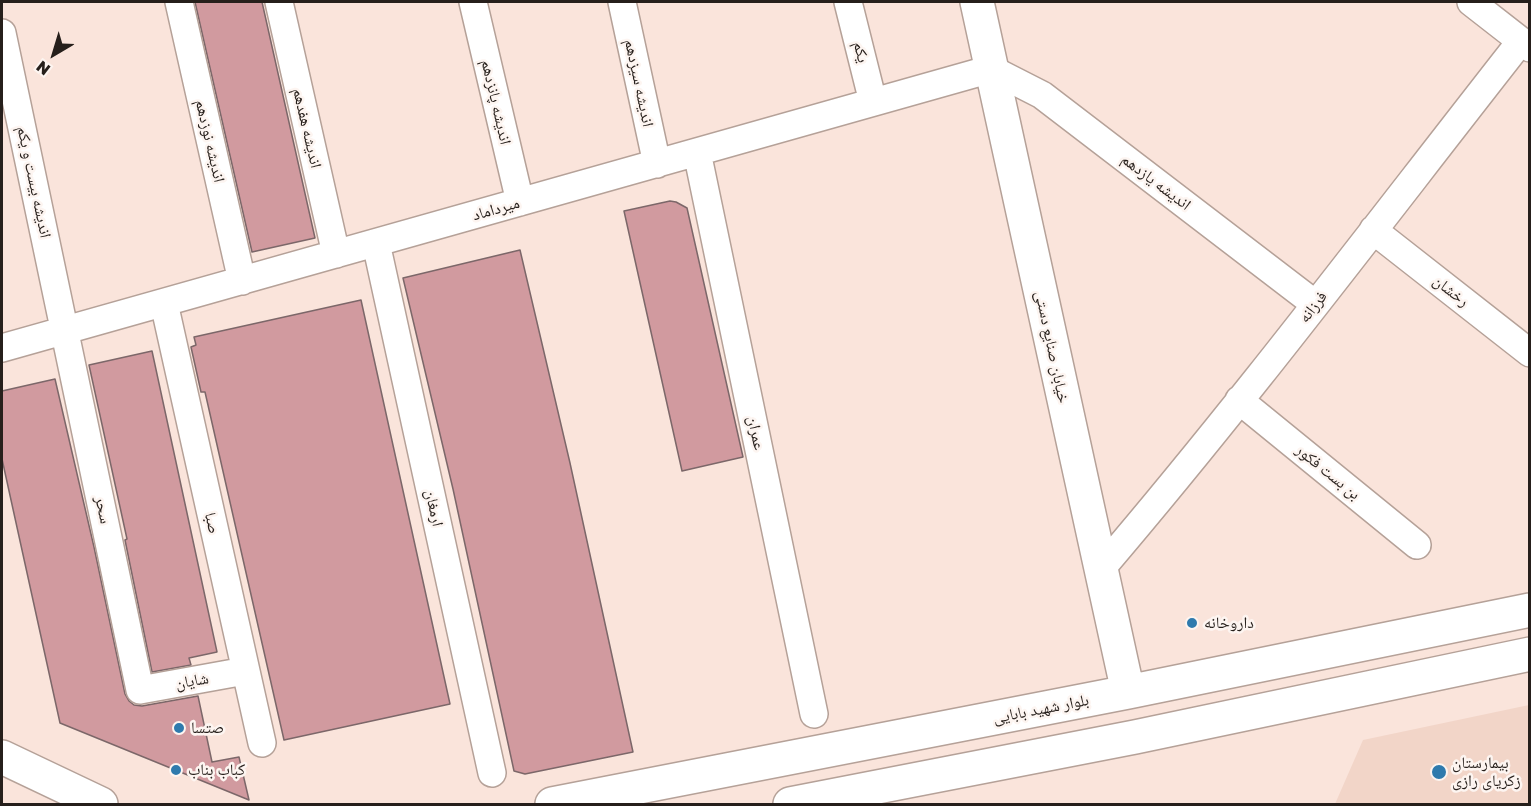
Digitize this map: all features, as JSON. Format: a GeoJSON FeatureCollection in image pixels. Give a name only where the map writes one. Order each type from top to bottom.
{"type":"FeatureCollection","features":[{"type":"Feature","properties":{"kind":"main road","name":"خیابان صنایع دستی"},"geometry":{"type":"LineString","coordinates":[[977,2],[1128,692]]}},
{"type":"Feature","properties":{"kind":"main road","name":"بلوار شهید بابایی"},"geometry":{"type":"LineString","coordinates":[[552,804],[1128,692],[1530,610]]}},
{"type":"Feature","properties":{"kind":"main road"},"geometry":{"type":"LineString","coordinates":[[790,804],[1136,737],[1530,654]]}},
{"type":"Feature","properties":{"kind":"main road"},"geometry":{"type":"LineString","coordinates":[[2,756],[101,804]]}},
{"type":"Feature","properties":{"kind":"street","name":"اندیشه نوزدهم"},"geometry":{"type":"LineString","coordinates":[[178,2],[242,281]]}},
{"type":"Feature","properties":{"kind":"street","name":"اندیشه هفدهم"},"geometry":{"type":"LineString","coordinates":[[279,2],[336,254]]}},
{"type":"Feature","properties":{"kind":"street","name":"اندیشه پانزدهم"},"geometry":{"type":"LineString","coordinates":[[473,2],[520,202]]}},
{"type":"Feature","properties":{"kind":"street","name":"اندیشه سیزدهم"},"geometry":{"type":"LineString","coordinates":[[622,2],[657,164]]}},
{"type":"Feature","properties":{"kind":"street","name":"یکم"},"geometry":{"type":"LineString","coordinates":[[848,2],[873,102]]}},
{"type":"Feature","properties":{"kind":"street"},"geometry":{"type":"LineString","coordinates":[[1471,2],[1525,44]]}},
{"type":"Feature","properties":{"kind":"street","name":"اندیشه بیست و یکم"},"geometry":{"type":"LineString","coordinates":[[2,33],[66,331]]}},
{"type":"Feature","properties":{"kind":"street","name":"فرزانه"},"geometry":{"type":"LineString","coordinates":[[1101,569],[1157,503],[1373,230],[1525,44]]}},
{"type":"Feature","properties":{"kind":"street","name":"میرداماد"},"geometry":{"type":"LineString","coordinates":[[2,348],[991,69]]}},
{"type":"Feature","properties":{"kind":"street","name":"اندیشه یازدهم"},"geometry":{"type":"LineString","coordinates":[[991,69],[1042,95],[1315,304]]}},
{"type":"Feature","properties":{"kind":"street","name":"عمران"},"geometry":{"type":"LineString","coordinates":[[697,152],[814,714]]}},
{"type":"Feature","properties":{"kind":"street","name":"رخشان"},"geometry":{"type":"LineString","coordinates":[[1373,230],[1530,353]]}},
{"type":"Feature","properties":{"kind":"street","name":"ارمغان"},"geometry":{"type":"LineString","coordinates":[[376,243],[492,773]]}},
{"type":"Feature","properties":{"kind":"street","name":"صبا"},"geometry":{"type":"LineString","coordinates":[[164,303],[262,743]]}},
{"type":"Feature","properties":{"kind":"street","name":"سحر"},"geometry":{"type":"LineString","coordinates":[[66,331],[140,690]]}},
{"type":"Feature","properties":{"kind":"street","name":"بن بست فكور"},"geometry":{"type":"LineString","coordinates":[[1239,400],[1417,545]]}},
{"type":"Feature","properties":{"kind":"street","name":"شایان"},"geometry":{"type":"LineString","coordinates":[[140,690],[245,671]]}},
{"type":"Feature","properties":{"kind":"shaded area","name":"بیمارستان زکریای رازی"},"geometry":{"type":"Polygon","coordinates":[[[1529,705],[1529,804],[1335,804],[1363,740],[1529,705]]]}},
{"type":"Feature","properties":{"kind":"building"},"geometry":{"type":"Polygon","coordinates":[[[195,2],[262,2],[315,238],[252,252],[195,2]]]}},
{"type":"Feature","properties":{"kind":"building"},"geometry":{"type":"Polygon","coordinates":[[[670,201],[687,208],[743,457],[682,471],[624,211],[670,201]]]}},
{"type":"Feature","properties":{"kind":"building"},"geometry":{"type":"Polygon","coordinates":[[[520,250],[570,463],[633,752],[525,774],[514,771],[453,489],[403,278],[520,250]]]}},
{"type":"Feature","properties":{"kind":"building"},"geometry":{"type":"Polygon","coordinates":[[[361,300],[450,704],[284,740],[205,392],[201,392],[191,347],[196,345],[194,337],[361,300]]]}},
{"type":"Feature","properties":{"kind":"building"},"geometry":{"type":"Polygon","coordinates":[[[152,351],[217,652],[189,658],[191,665],[152,672],[125,540],[127,539],[89,365],[152,351]]]}},
{"type":"Feature","properties":{"kind":"building"},"geometry":{"type":"Polygon","coordinates":[[[55,379],[125,694],[134,705],[142,706],[198,696],[212,762],[239,757],[249,800],[60,723],[2,459],[2,391],[55,379]]]}},
{"type":"Feature","properties":{"kind":"place","name":"داروخانه"},"geometry":{"type":"Point","coordinates":[1192,623]}},
{"type":"Feature","properties":{"kind":"place","name":"صتسا"},"geometry":{"type":"Point","coordinates":[179,728]}},
{"type":"Feature","properties":{"kind":"place","name":"کباب بناب"},"geometry":{"type":"Point","coordinates":[176,770]}},
{"type":"Feature","properties":{"kind":"place","name":"بیمارستان زکریای رازی"},"geometry":{"type":"Point","coordinates":[1439,772]}}]}
